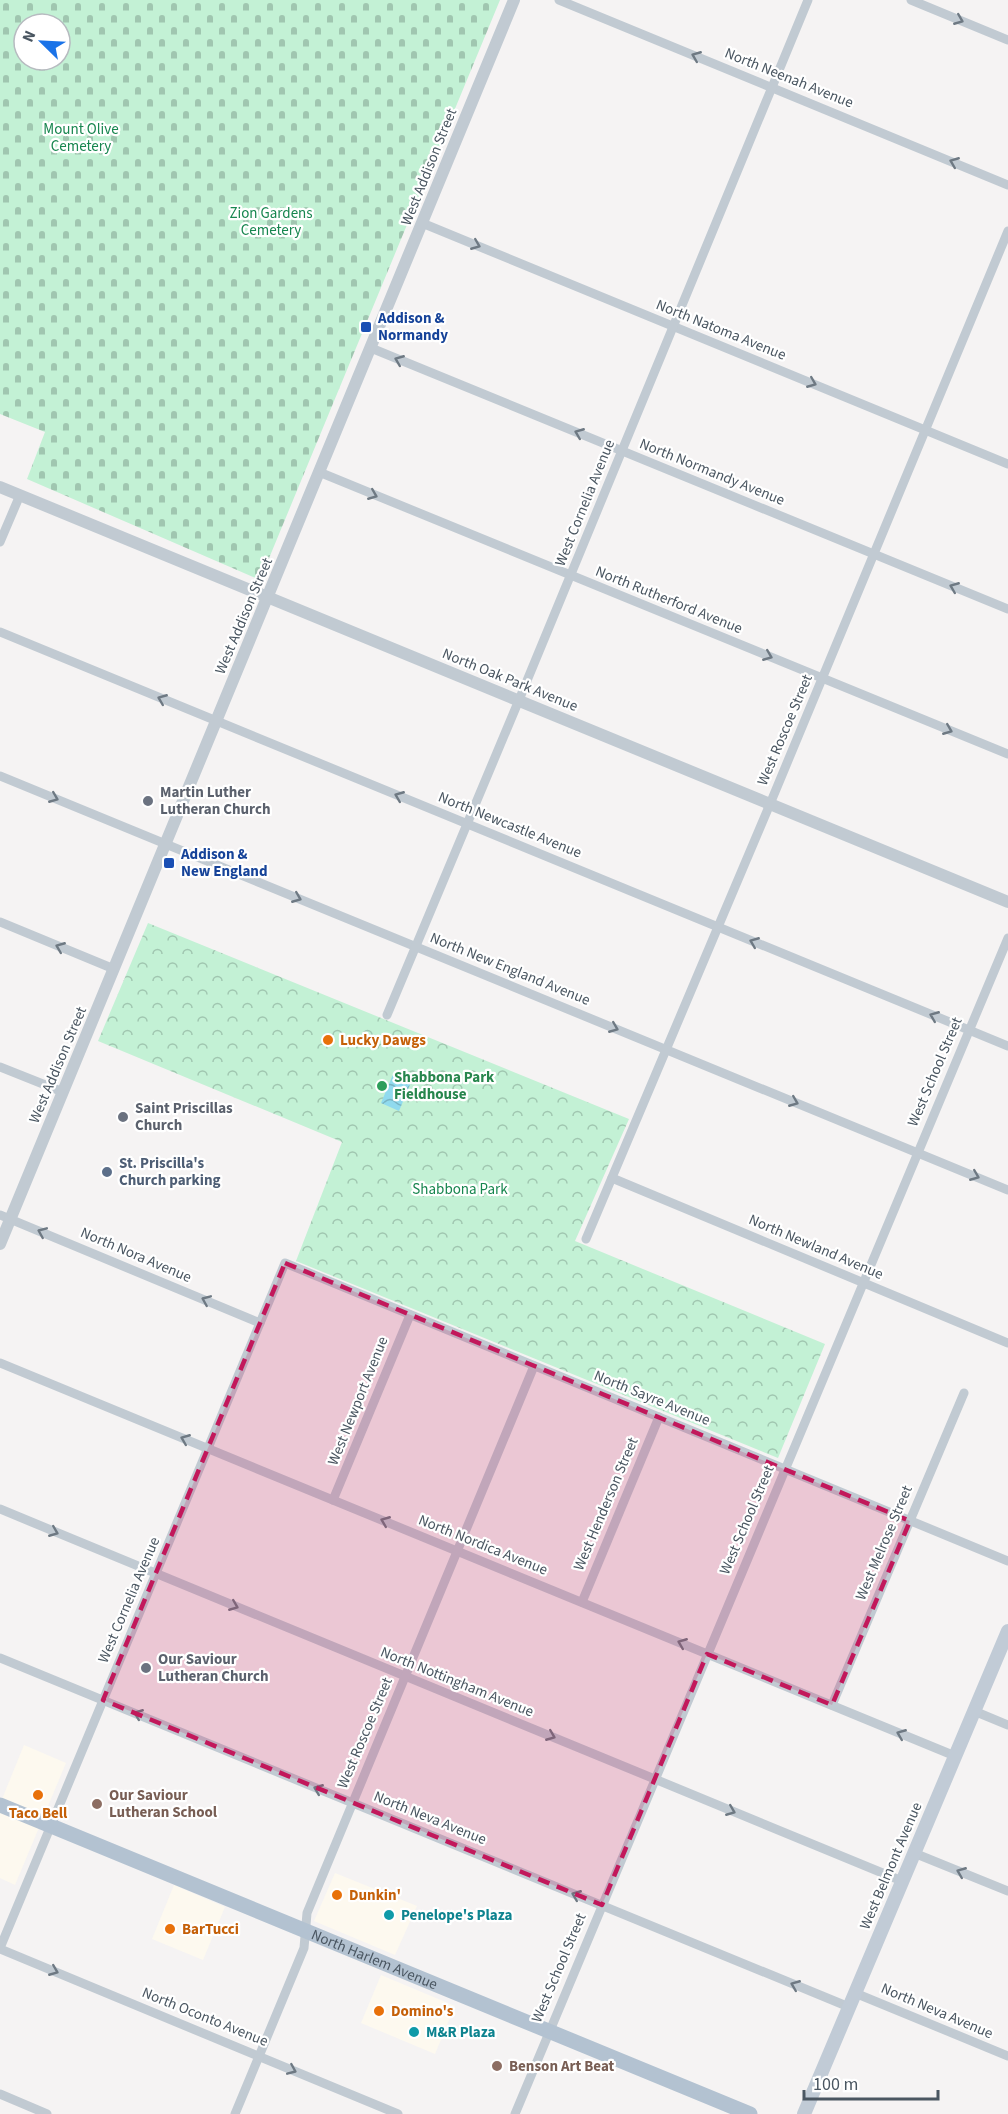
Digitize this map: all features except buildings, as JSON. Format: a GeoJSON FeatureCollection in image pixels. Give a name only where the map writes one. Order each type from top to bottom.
{"type":"FeatureCollection","features":[{"type":"Feature","properties":{"kind":"main road","name":"West Belmont Avenue"},"geometry":{"type":"LineString","coordinates":[[804,2114],[1008,1631]]}},
{"type":"Feature","properties":{"kind":"main road","name":"North Harlem Avenue"},"geometry":{"type":"LineString","coordinates":[[0,1805],[750,2114]]}},
{"type":"Feature","properties":{"kind":"street","name":"West Addison Street"},"geometry":{"type":"LineString","coordinates":[[0,1244],[5,1217],[63,1092],[514,0]]}},
{"type":"Feature","properties":{"kind":"street","name":"North Neenah Avenue"},"geometry":{"type":"LineString","coordinates":[[559,0],[1008,185]]}},
{"type":"Feature","properties":{"kind":"street","name":"West Cornelia Avenue"},"geometry":{"type":"LineString","coordinates":[[387,1016],[808,0]]}},
{"type":"Feature","properties":{"kind":"street"},"geometry":{"type":"LineString","coordinates":[[910,0],[1008,40]]}},
{"type":"Feature","properties":{"kind":"street","name":"North Natoma Avenue"},"geometry":{"type":"LineString","coordinates":[[422,223],[1008,464]]}},
{"type":"Feature","properties":{"kind":"street","name":"West Roscoe Street"},"geometry":{"type":"LineString","coordinates":[[586,1239],[1008,231]]}},
{"type":"Feature","properties":{"kind":"street","name":"North Normandy Avenue"},"geometry":{"type":"LineString","coordinates":[[371,348],[1008,609]]}},
{"type":"Feature","properties":{"kind":"street","name":"North Rutherford Avenue"},"geometry":{"type":"LineString","coordinates":[[319,472],[1008,754]]}},
{"type":"Feature","properties":{"kind":"street","name":"North Oak Park Avenue"},"geometry":{"type":"LineString","coordinates":[[0,487],[1008,902]]}},
{"type":"Feature","properties":{"kind":"street"},"geometry":{"type":"LineString","coordinates":[[0,542],[20,495]]}},
{"type":"Feature","properties":{"kind":"street","name":"North Newcastle Avenue"},"geometry":{"type":"LineString","coordinates":[[0,632],[1008,1046]]}},
{"type":"Feature","properties":{"kind":"street","name":"North New England Avenue"},"geometry":{"type":"LineString","coordinates":[[0,776],[1008,1190]]}},
{"type":"Feature","properties":{"kind":"street"},"geometry":{"type":"LineString","coordinates":[[0,922],[114,969]]}},
{"type":"Feature","properties":{"kind":"street","name":"West School Street"},"geometry":{"type":"LineString","coordinates":[[515,2114],[1008,938]]}},
{"type":"Feature","properties":{"kind":"street"},"geometry":{"type":"LineString","coordinates":[[0,1067],[63,1092]]}},
{"type":"Feature","properties":{"kind":"street","name":"North Newland Avenue"},"geometry":{"type":"LineString","coordinates":[[612,1178],[1008,1343]]}},
{"type":"Feature","properties":{"kind":"street","name":"North Nora Avenue"},"geometry":{"type":"LineString","coordinates":[[5,1217],[261,1323]]}},
{"type":"Feature","properties":{"kind":"street","name":"West Cornelia Avenue"},"geometry":{"type":"LineString","coordinates":[[0,1949],[285,1263]]}},
{"type":"Feature","properties":{"kind":"street","name":"North Sayre Avenue"},"geometry":{"type":"LineString","coordinates":[[285,1263],[1008,1561]]}},
{"type":"Feature","properties":{"kind":"street","name":"West Newport Avenue"},"geometry":{"type":"LineString","coordinates":[[333,1500],[410,1315]]}},
{"type":"Feature","properties":{"kind":"street","name":"North Nordica Avenue"},"geometry":{"type":"LineString","coordinates":[[0,1363],[955,1756]]}},
{"type":"Feature","properties":{"kind":"street","name":"West Roscoe Street"},"geometry":{"type":"LineString","coordinates":[[236,2114],[304,1948],[307,1912],[534,1366]]}},
{"type":"Feature","properties":{"kind":"street","name":"West Melrose Street"},"geometry":{"type":"LineString","coordinates":[[832,1705],[963,1393]]}},
{"type":"Feature","properties":{"kind":"street","name":"West Henderson Street"},"geometry":{"type":"LineString","coordinates":[[582,1602],[659,1417]]}},
{"type":"Feature","properties":{"kind":"street","name":"North Nottingham Avenue"},"geometry":{"type":"LineString","coordinates":[[0,1509],[902,1881]]}},
{"type":"Feature","properties":{"kind":"street","name":"North Neva Avenue"},"geometry":{"type":"LineString","coordinates":[[0,1658],[849,2007]]}},
{"type":"Feature","properties":{"kind":"street"},"geometry":{"type":"LineString","coordinates":[[974,1711],[1008,1725]]}},
{"type":"Feature","properties":{"kind":"street"},"geometry":{"type":"LineString","coordinates":[[914,1853],[1008,1891]]}},
{"type":"Feature","properties":{"kind":"street","name":"North Oconto Avenue"},"geometry":{"type":"LineString","coordinates":[[0,1949],[398,2114]]}},
{"type":"Feature","properties":{"kind":"street","name":"North Neva Avenue"},"geometry":{"type":"LineString","coordinates":[[855,1993],[1008,2056]]}},
{"type":"Feature","properties":{"kind":"street"},"geometry":{"type":"LineString","coordinates":[[0,2094],[47,2114]]}},
{"type":"Feature","properties":{"kind":"highlighted area"},"geometry":{"type":"Polygon","coordinates":[[[285,1263],[910,1521],[832,1705],[707,1654],[602,1905],[103,1700],[285,1263]]]}},
{"type":"Feature","properties":{"kind":"shaded area"},"geometry":{"type":"Polygon","coordinates":[[[24,1745],[66,1763],[15,1885],[0,1878],[0,1804],[24,1745]]]}},
{"type":"Feature","properties":{"kind":"shaded area","name":"Penelope's Plaza"},"geometry":{"type":"Polygon","coordinates":[[[335,1873],[417,1906],[395,1955],[314,1921],[335,1873]]]}},
{"type":"Feature","properties":{"kind":"shaded area"},"geometry":{"type":"Polygon","coordinates":[[[174,1885],[225,1907],[203,1960],[152,1939],[174,1885]]]}},
{"type":"Feature","properties":{"kind":"shaded area","name":"M&R Plaza"},"geometry":{"type":"Polygon","coordinates":[[[381,1975],[455,2006],[435,2054],[361,2023],[381,1975]]]}},
{"type":"Feature","properties":{"kind":"green space","name":"Zion Gardens Cemetery"},"geometry":{"type":"Polygon","coordinates":[[[0,0],[500,0],[260,580],[27,479],[45,432],[0,414],[0,0]]]}},
{"type":"Feature","properties":{"kind":"green space","name":"Shabbona Park"},"geometry":{"type":"Polygon","coordinates":[[[148,923],[629,1119],[575,1241],[825,1344],[778,1458],[296,1261],[342,1142],[98,1041],[148,923]]]}},
{"type":"Feature","properties":{"kind":"water"},"geometry":{"type":"Polygon","coordinates":[[[394,1072],[412,1080],[399,1111],[381,1103],[394,1072]]]}},
{"type":"Feature","properties":{"kind":"place","name":"Addison & Normandy"},"geometry":{"type":"Point","coordinates":[366,327]}},
{"type":"Feature","properties":{"kind":"place","name":"Martin Luther Lutheran Church"},"geometry":{"type":"Point","coordinates":[148,801]}},
{"type":"Feature","properties":{"kind":"place","name":"Addison & New England"},"geometry":{"type":"Point","coordinates":[169,863]}},
{"type":"Feature","properties":{"kind":"place","name":"Lucky Dawgs"},"geometry":{"type":"Point","coordinates":[328,1040]}},
{"type":"Feature","properties":{"kind":"place","name":"Shabbona Park Fieldhouse"},"geometry":{"type":"Point","coordinates":[382,1086]}},
{"type":"Feature","properties":{"kind":"place","name":"Saint Priscillas Church"},"geometry":{"type":"Point","coordinates":[123,1117]}},
{"type":"Feature","properties":{"kind":"place","name":"St. Priscilla's Church parking"},"geometry":{"type":"Point","coordinates":[107,1172]}},
{"type":"Feature","properties":{"kind":"place","name":"Our Saviour Lutheran Church"},"geometry":{"type":"Point","coordinates":[146,1668]}},
{"type":"Feature","properties":{"kind":"place","name":"Taco Bell"},"geometry":{"type":"Point","coordinates":[38,1795]}},
{"type":"Feature","properties":{"kind":"place","name":"Our Saviour Lutheran School"},"geometry":{"type":"Point","coordinates":[97,1804]}},
{"type":"Feature","properties":{"kind":"place","name":"Dunkin'"},"geometry":{"type":"Point","coordinates":[337,1895]}},
{"type":"Feature","properties":{"kind":"place","name":"Penelope's Plaza"},"geometry":{"type":"Point","coordinates":[389,1915]}},
{"type":"Feature","properties":{"kind":"place","name":"BarTucci"},"geometry":{"type":"Point","coordinates":[170,1929]}},
{"type":"Feature","properties":{"kind":"place","name":"Domino's"},"geometry":{"type":"Point","coordinates":[379,2011]}},
{"type":"Feature","properties":{"kind":"place","name":"M&R Plaza"},"geometry":{"type":"Point","coordinates":[414,2032]}},
{"type":"Feature","properties":{"kind":"place","name":"Benson Art Beat"},"geometry":{"type":"Point","coordinates":[497,2066]}},
{"type":"Feature","properties":{"kind":"park label","name":"Mount Olive Cemetery"},"geometry":{"type":"Point","coordinates":[81,138]}}]}
